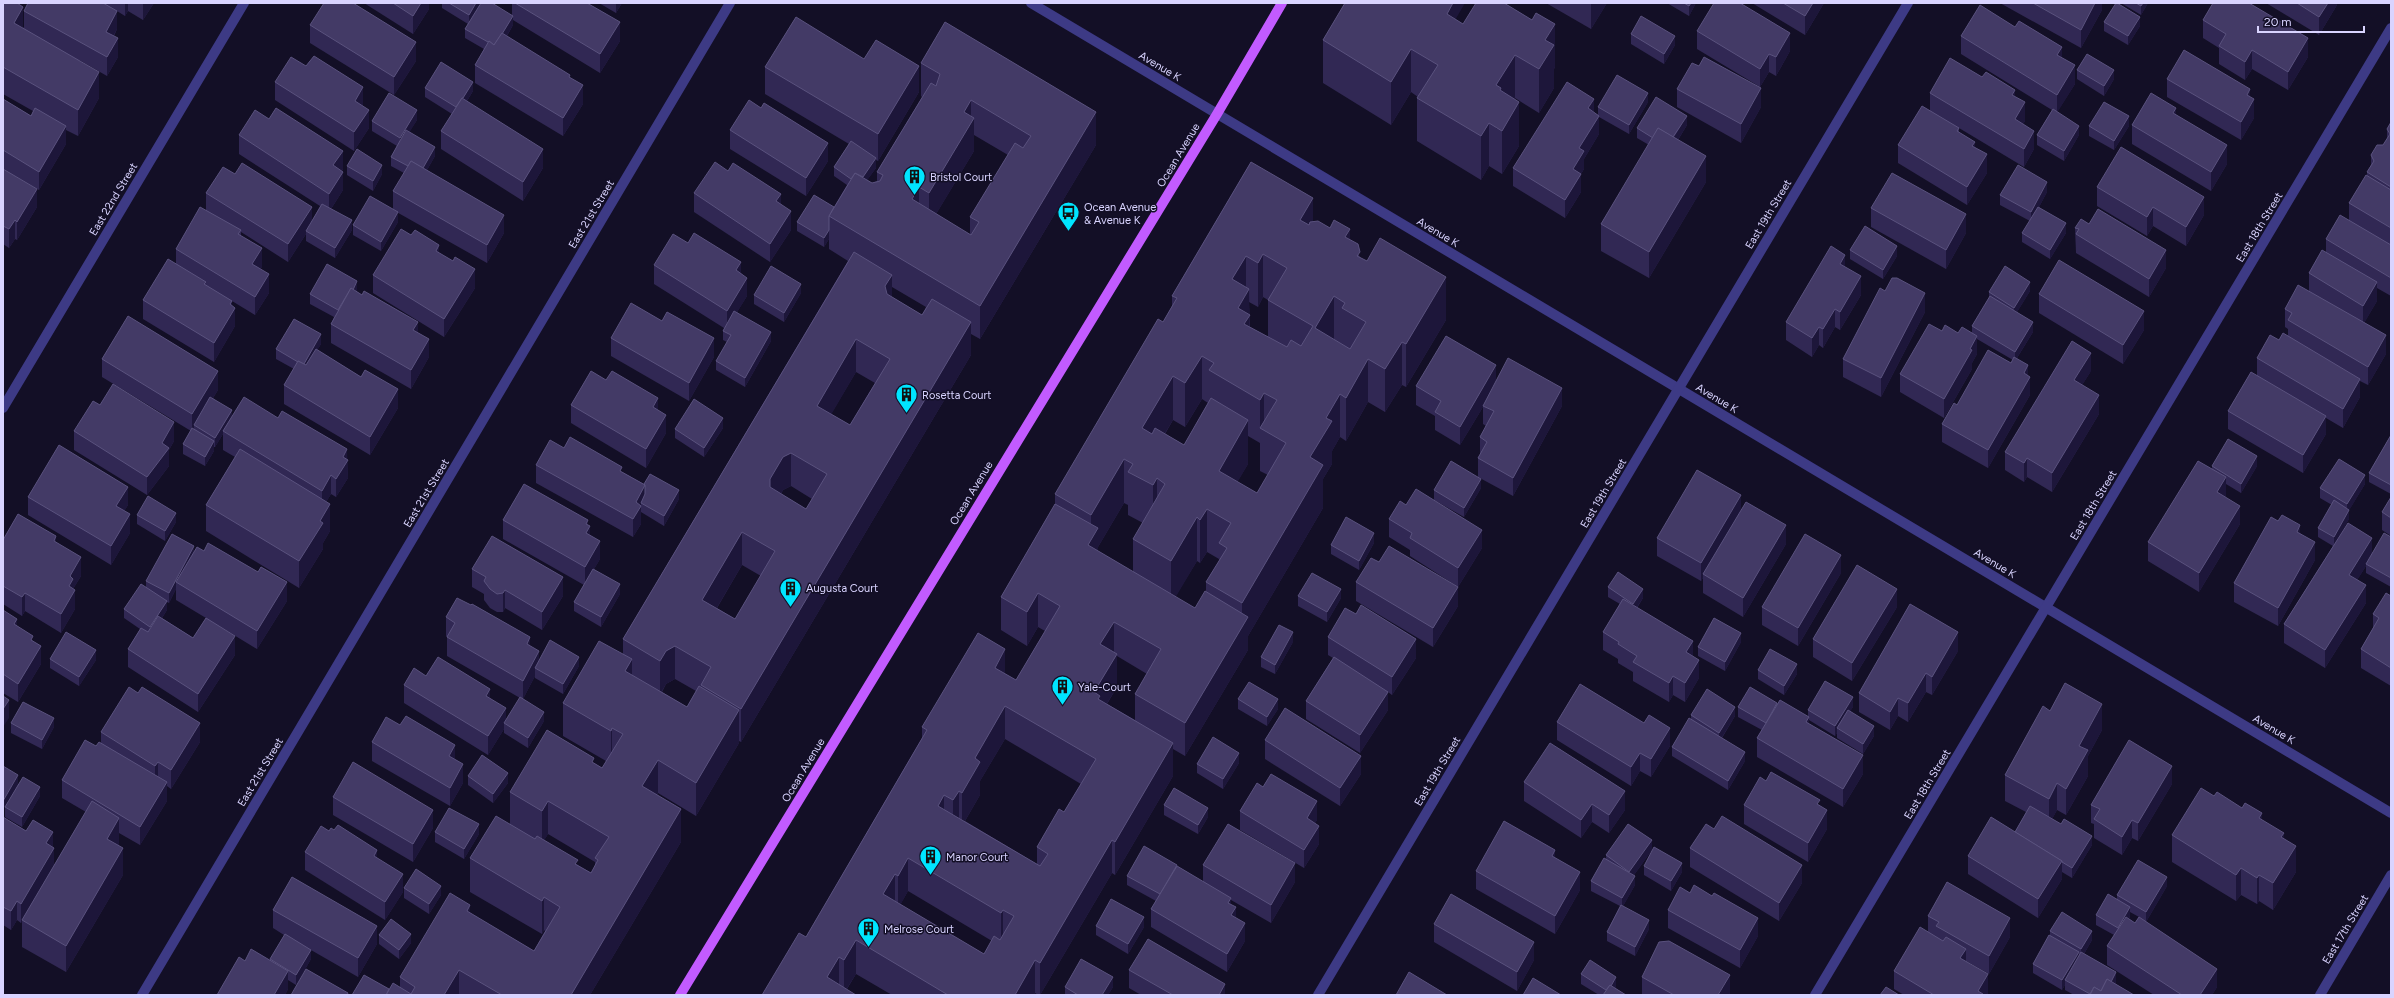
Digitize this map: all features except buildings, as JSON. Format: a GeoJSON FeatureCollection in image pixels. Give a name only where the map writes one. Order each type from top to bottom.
{"type":"FeatureCollection","features":[{"type":"Feature","properties":{"kind":"main road","name":"Ocean Avenue"},"geometry":{"type":"LineString","coordinates":[[680,995],[1217,114],[1282,3]]}},
{"type":"Feature","properties":{"kind":"street","name":"East 22nd Street"},"geometry":{"type":"LineString","coordinates":[[3,408],[244,3]]}},
{"type":"Feature","properties":{"kind":"street","name":"East 21st Street"},"geometry":{"type":"LineString","coordinates":[[142,995],[730,3]]}},
{"type":"Feature","properties":{"kind":"street","name":"Avenue K"},"geometry":{"type":"LineString","coordinates":[[1031,3],[2391,813]]}},
{"type":"Feature","properties":{"kind":"street","name":"East 19th Street"},"geometry":{"type":"LineString","coordinates":[[1318,995],[1908,3]]}},
{"type":"Feature","properties":{"kind":"street","name":"East 18th Street"},"geometry":{"type":"LineString","coordinates":[[1815,995],[2391,28]]}},
{"type":"Feature","properties":{"kind":"street","name":"East 17th Street"},"geometry":{"type":"LineString","coordinates":[[2320,995],[2391,875]]}},
{"type":"Feature","properties":{"kind":"place","name":"Bristol Court"},"geometry":{"type":"Point","coordinates":[914,196]}},
{"type":"Feature","properties":{"kind":"place","name":"Ocean Avenue & Avenue K"},"geometry":{"type":"Point","coordinates":[1068,232]}},
{"type":"Feature","properties":{"kind":"place","name":"Rosetta Court"},"geometry":{"type":"Point","coordinates":[906,414]}},
{"type":"Feature","properties":{"kind":"place","name":"Augusta Court"},"geometry":{"type":"Point","coordinates":[790,608]}},
{"type":"Feature","properties":{"kind":"place","name":"Yale-Court"},"geometry":{"type":"Point","coordinates":[1062,706]}},
{"type":"Feature","properties":{"kind":"place","name":"Manor Court"},"geometry":{"type":"Point","coordinates":[931,876]}},
{"type":"Feature","properties":{"kind":"place","name":"Melrose Court"},"geometry":{"type":"Point","coordinates":[868,948]}}]}
